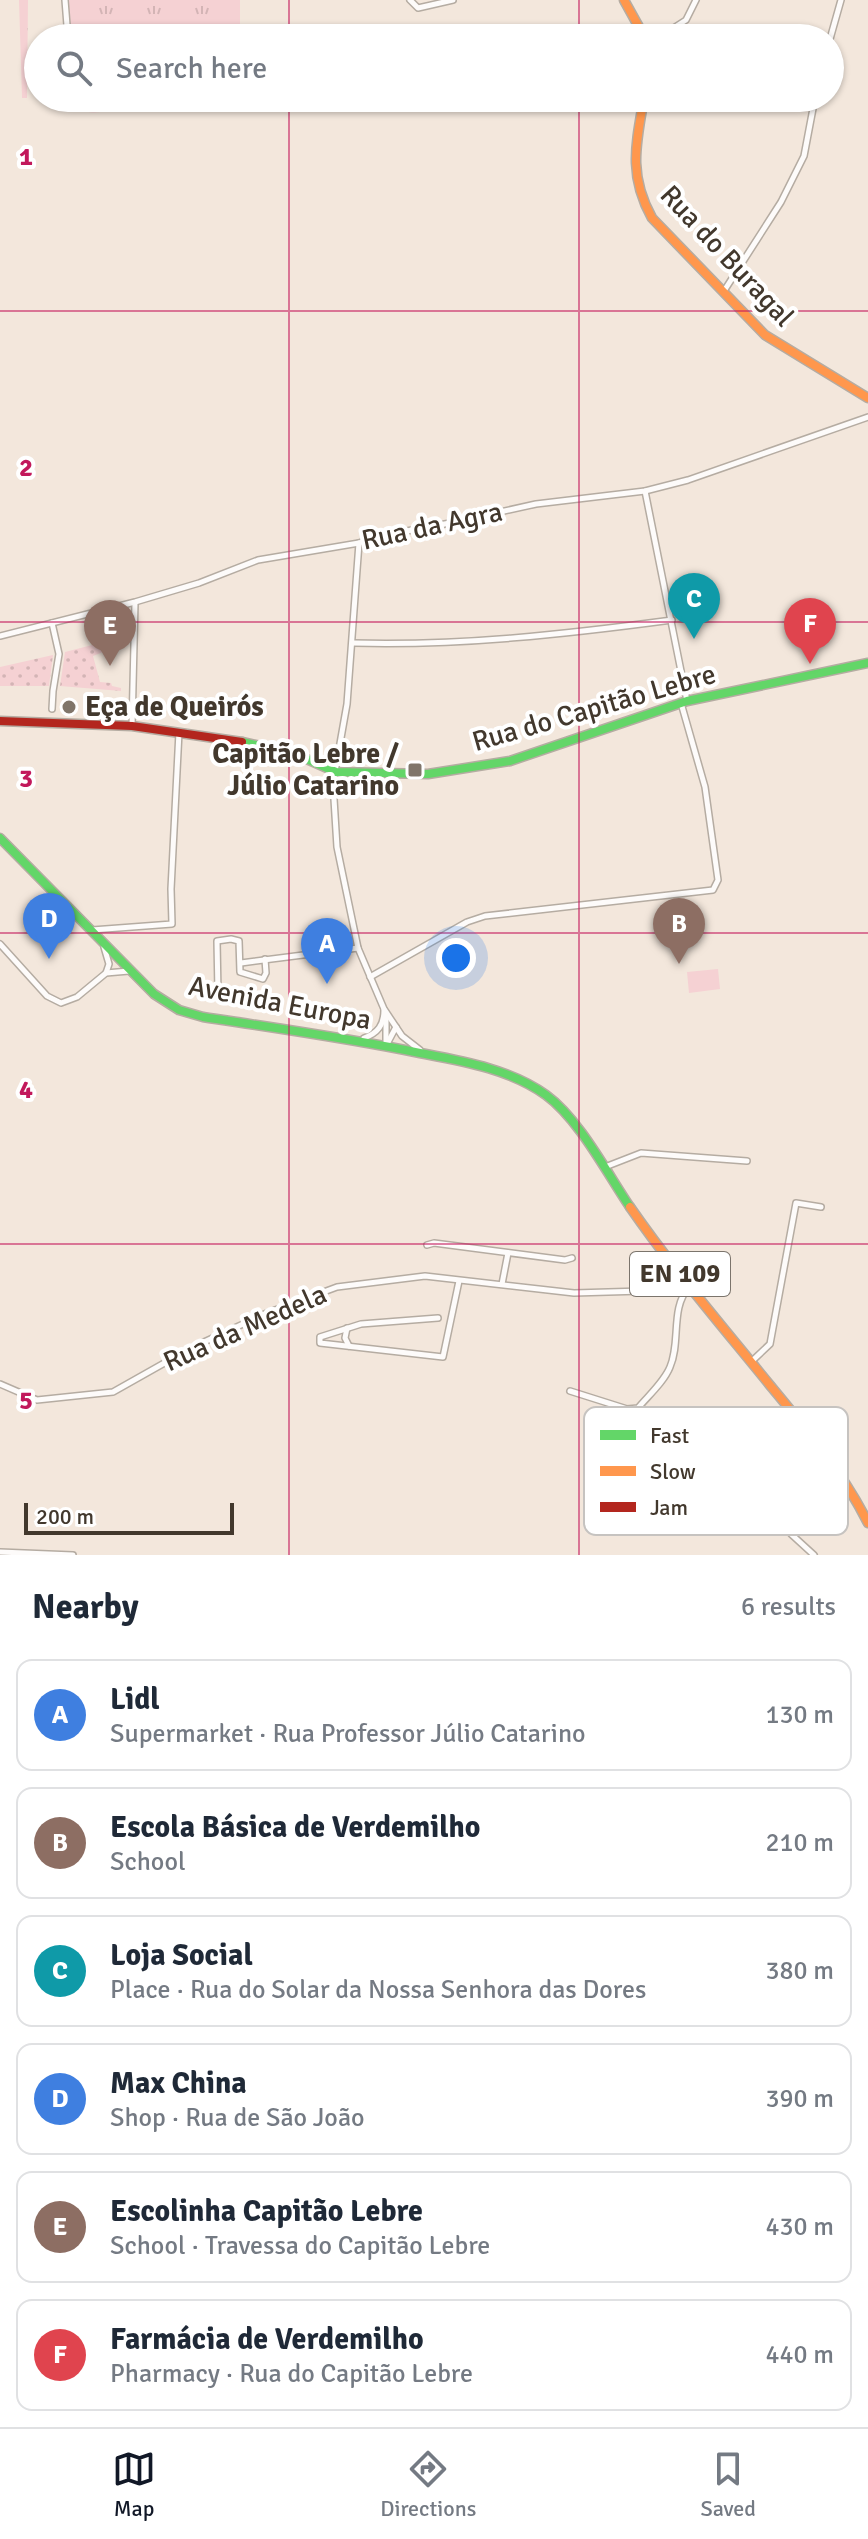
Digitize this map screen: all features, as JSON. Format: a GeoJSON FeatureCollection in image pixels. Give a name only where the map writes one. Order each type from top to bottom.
{"type":"FeatureCollection","features":[{"type":"Feature","properties":{"kind":"main road"},"geometry":{"type":"LineString","coordinates":[[624,0],[637,24]]}},
{"type":"Feature","properties":{"kind":"main road","name":"Rua do Buragal"},"geometry":{"type":"LineString","coordinates":[[642,112],[634,175],[640,199],[652,218],[775,343],[868,398]]}},
{"type":"Feature","properties":{"kind":"main road","name":"Rua do Capitão Lebre"},"geometry":{"type":"LineString","coordinates":[[0,721],[132,726],[293,753],[336,772],[428,774],[510,761],[684,702],[868,663]]}},
{"type":"Feature","properties":{"kind":"main road","name":"Avenida Europa"},"geometry":{"type":"LineString","coordinates":[[0,838],[154,994],[179,1010],[203,1017],[359,1040],[427,1054]]}},
{"type":"Feature","properties":{"kind":"main road","name":"EN 109"},"geometry":{"type":"LineString","coordinates":[[427,1054],[470,1063],[520,1080],[547,1096],[570,1118],[689,1286],[788,1407]]}},
{"type":"Feature","properties":{"kind":"main road","name":"EN 109"},"geometry":{"type":"LineString","coordinates":[[848,1485],[868,1520]]}},
{"type":"Feature","properties":{"kind":"street"},"geometry":{"type":"LineString","coordinates":[[65,0],[67,24]]}},
{"type":"Feature","properties":{"kind":"street"},"geometry":{"type":"LineString","coordinates":[[411,2],[418,8],[453,0]]}},
{"type":"Feature","properties":{"kind":"street"},"geometry":{"type":"LineString","coordinates":[[680,24],[686,20],[696,0]]}},
{"type":"Feature","properties":{"kind":"street"},"geometry":{"type":"LineString","coordinates":[[834,24],[841,0]]}},
{"type":"Feature","properties":{"kind":"street"},"geometry":{"type":"LineString","coordinates":[[724,291],[781,202],[804,156],[812,112]]}},
{"type":"Feature","properties":{"kind":"street","name":"Rua da Agra"},"geometry":{"type":"LineString","coordinates":[[0,636],[135,602],[199,583],[258,560],[359,543],[374,537],[536,504],[645,491],[688,480],[867,416]]}},
{"type":"Feature","properties":{"kind":"street"},"geometry":{"type":"LineString","coordinates":[[370,977],[467,922],[485,916],[713,890],[718,880],[710,814],[684,702],[672,620],[645,491]]}},
{"type":"Feature","properties":{"kind":"street"},"geometry":{"type":"LineString","coordinates":[[359,543],[353,643],[342,741],[333,783],[337,847],[358,948],[370,977],[396,1027],[410,1044],[427,1054]]}},
{"type":"Feature","properties":{"kind":"street"},"geometry":{"type":"LineString","coordinates":[[132,726],[135,602]]}},
{"type":"Feature","properties":{"kind":"street"},"geometry":{"type":"LineString","coordinates":[[353,643],[471,641],[672,620]]}},
{"type":"Feature","properties":{"kind":"street"},"geometry":{"type":"LineString","coordinates":[[52,623],[59,654],[52,709]]}},
{"type":"Feature","properties":{"kind":"street"},"geometry":{"type":"LineString","coordinates":[[91,930],[172,924],[179,732]]}},
{"type":"Feature","properties":{"kind":"street"},"geometry":{"type":"LineString","coordinates":[[102,941],[107,955],[106,973]]}},
{"type":"Feature","properties":{"kind":"street"},"geometry":{"type":"LineString","coordinates":[[218,993],[217,941],[239,941],[240,972],[263,979],[265,959]]}},
{"type":"Feature","properties":{"kind":"street"},"geometry":{"type":"LineString","coordinates":[[0,944],[47,996],[61,1003],[77,997],[106,973],[131,971]]}},
{"type":"Feature","properties":{"kind":"street"},"geometry":{"type":"LineString","coordinates":[[241,963],[358,948]]}},
{"type":"Feature","properties":{"kind":"street"},"geometry":{"type":"LineString","coordinates":[[359,1040],[372,1036],[380,1028],[384,1009]]}},
{"type":"Feature","properties":{"kind":"street"},"geometry":{"type":"LineString","coordinates":[[384,1009],[386,1045]]}},
{"type":"Feature","properties":{"kind":"street"},"geometry":{"type":"LineString","coordinates":[[386,1045],[396,1027]]}},
{"type":"Feature","properties":{"kind":"street"},"geometry":{"type":"LineString","coordinates":[[604,1167],[641,1153],[747,1161]]}},
{"type":"Feature","properties":{"kind":"street"},"geometry":{"type":"LineString","coordinates":[[751,1362],[770,1344],[796,1203],[821,1207]]}},
{"type":"Feature","properties":{"kind":"street"},"geometry":{"type":"LineString","coordinates":[[427,1245],[434,1243],[565,1260],[572,1258]]}},
{"type":"Feature","properties":{"kind":"street"},"geometry":{"type":"LineString","coordinates":[[502,1284],[508,1253]]}},
{"type":"Feature","properties":{"kind":"street","name":"Rua da Medela"},"geometry":{"type":"LineString","coordinates":[[0,1384],[37,1400],[113,1392],[203,1342],[267,1313],[337,1287],[425,1276],[574,1293],[677,1290],[689,1286]]}},
{"type":"Feature","properties":{"kind":"street"},"geometry":{"type":"LineString","coordinates":[[438,1318],[361,1324],[320,1337],[320,1343],[443,1357],[459,1281]]}},
{"type":"Feature","properties":{"kind":"street"},"geometry":{"type":"LineString","coordinates":[[639,1407],[669,1371],[674,1357],[681,1296],[689,1286]]}},
{"type":"Feature","properties":{"kind":"street"},"geometry":{"type":"LineString","coordinates":[[347,1328],[345,1338],[349,1346]]}},
{"type":"Feature","properties":{"kind":"street"},"geometry":{"type":"LineString","coordinates":[[570,1391],[621,1407]]}},
{"type":"Feature","properties":{"kind":"street"},"geometry":{"type":"LineString","coordinates":[[792,1535],[814,1555]]}},
{"type":"Feature","properties":{"kind":"street"},"geometry":{"type":"LineString","coordinates":[[0,1552],[73,1555]]}},
{"type":"Feature","properties":{"kind":"green space"},"geometry":{"type":"Polygon","coordinates":[[[19,0],[28,0],[28,24],[24,24],[22,98],[19,0]]]}},
{"type":"Feature","properties":{"kind":"green space"},"geometry":{"type":"Polygon","coordinates":[[[65,0],[240,0],[240,24],[67,24],[65,0]]]}},
{"type":"Feature","properties":{"kind":"green space"},"geometry":{"type":"Polygon","coordinates":[[[100,643],[103,652],[93,656],[100,682],[111,683],[121,691],[60,686],[65,652],[100,643]]]}},
{"type":"Feature","properties":{"kind":"green space"},"geometry":{"type":"Polygon","coordinates":[[[53,655],[49,686],[0,686],[0,667],[53,655]]]}},
{"type":"Feature","properties":{"kind":"green space"},"geometry":{"type":"Polygon","coordinates":[[[718,969],[720,989],[689,993],[687,972],[718,969]]]}},
{"type":"Feature","properties":{"kind":"traffic: fast"},"geometry":{"type":"LineString","coordinates":[[242,742],[293,753],[336,772],[428,774],[510,761],[687,701],[868,663]]}},
{"type":"Feature","properties":{"kind":"traffic: fast"},"geometry":{"type":"LineString","coordinates":[[0,838],[154,994],[179,1010],[203,1017],[452,1059],[517,1079],[546,1095],[570,1118],[630,1207]]}},
{"type":"Feature","properties":{"kind":"traffic: slow"},"geometry":{"type":"LineString","coordinates":[[624,0],[637,24]]}},
{"type":"Feature","properties":{"kind":"traffic: slow"},"geometry":{"type":"LineString","coordinates":[[642,112],[637,173],[644,202],[652,218],[765,335],[868,398]]}},
{"type":"Feature","properties":{"kind":"traffic: slow"},"geometry":{"type":"LineString","coordinates":[[630,1207],[680,1275],[788,1407]]}},
{"type":"Feature","properties":{"kind":"traffic: slow"},"geometry":{"type":"LineString","coordinates":[[848,1488],[868,1523]]}},
{"type":"Feature","properties":{"kind":"traffic: jam"},"geometry":{"type":"LineString","coordinates":[[0,721],[132,726],[242,742]]}},
{"type":"Feature","properties":{"kind":"place","name":"Loja Social"},"geometry":{"type":"Point","coordinates":[694,639]}},
{"type":"Feature","properties":{"kind":"place","name":"Farmácia de Verdemilho"},"geometry":{"type":"Point","coordinates":[810,664]}},
{"type":"Feature","properties":{"kind":"place","name":"Escolinha Capitão Lebre"},"geometry":{"type":"Point","coordinates":[110,666]}},
{"type":"Feature","properties":{"kind":"place","name":"Eça de Queirós"},"geometry":{"type":"Point","coordinates":[69,707]}},
{"type":"Feature","properties":{"kind":"place","name":"Capitão Lebre / Júlio Catarino"},"geometry":{"type":"Point","coordinates":[415,770]}},
{"type":"Feature","properties":{"kind":"place","name":"Max China"},"geometry":{"type":"Point","coordinates":[49,959]}},
{"type":"Feature","properties":{"kind":"place","name":"Escola Básica de Verdemilho"},"geometry":{"type":"Point","coordinates":[679,964]}},
{"type":"Feature","properties":{"kind":"place","name":"Lidl"},"geometry":{"type":"Point","coordinates":[327,984]}}]}
